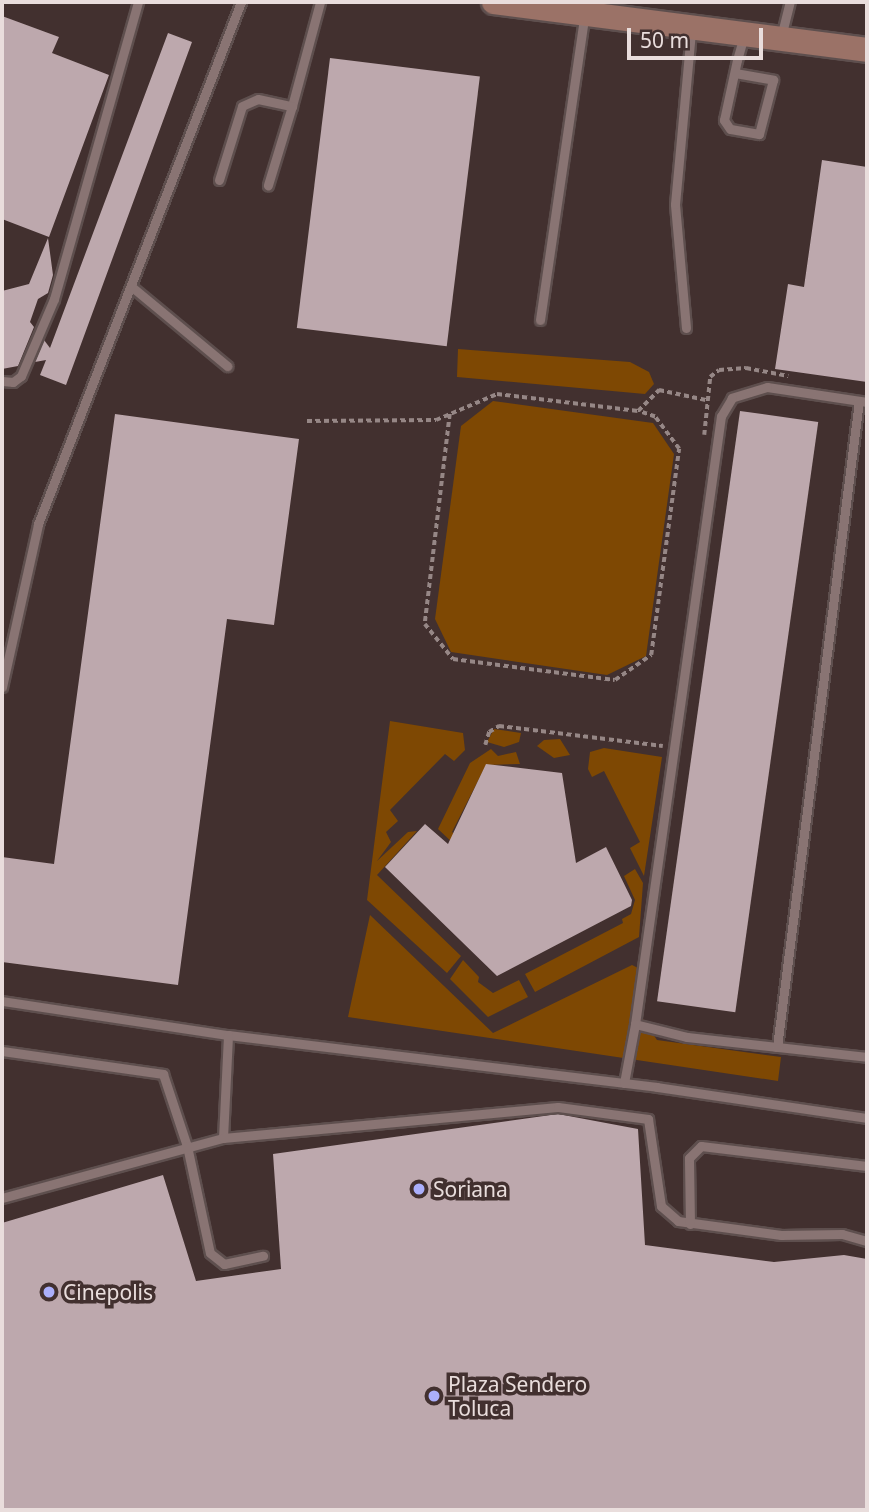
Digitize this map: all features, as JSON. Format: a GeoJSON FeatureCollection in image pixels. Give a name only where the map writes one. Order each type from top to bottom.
{"type":"FeatureCollection","features":[{"type":"Feature","properties":{"kind":"street"},"geometry":{"type":"LineString","coordinates":[[494,2],[867,50]]}},
{"type":"Feature","properties":{"kind":"lane"},"geometry":{"type":"LineString","coordinates":[[2,381],[13,382],[21,376],[54,299],[138,2]]}},
{"type":"Feature","properties":{"kind":"lane"},"geometry":{"type":"LineString","coordinates":[[2,687],[38,524],[100,356],[132,287],[241,2]]}},
{"type":"Feature","properties":{"kind":"lane"},"geometry":{"type":"LineString","coordinates":[[268,184],[320,2]]}},
{"type":"Feature","properties":{"kind":"lane"},"geometry":{"type":"LineString","coordinates":[[781,39],[790,2]]}},
{"type":"Feature","properties":{"kind":"lane"},"geometry":{"type":"LineString","coordinates":[[540,320],[584,14]]}},
{"type":"Feature","properties":{"kind":"lane"},"geometry":{"type":"LineString","coordinates":[[686,328],[675,204],[691,27]]}},
{"type":"Feature","properties":{"kind":"lane"},"geometry":{"type":"LineString","coordinates":[[735,73],[773,80],[759,134],[730,129],[724,120],[735,73],[745,34]]}},
{"type":"Feature","properties":{"kind":"lane"},"geometry":{"type":"LineString","coordinates":[[219,180],[245,103],[258,99],[292,106]]}},
{"type":"Feature","properties":{"kind":"lane"},"geometry":{"type":"LineString","coordinates":[[132,287],[227,366]]}},
{"type":"Feature","properties":{"kind":"lane"},"geometry":{"type":"LineString","coordinates":[[624,1083],[635,1024],[721,415],[732,398],[767,387],[863,402],[777,1047]]}},
{"type":"Feature","properties":{"kind":"lane"},"geometry":{"type":"LineString","coordinates":[[2,1001],[228,1035],[624,1083],[867,1118]]}},
{"type":"Feature","properties":{"kind":"lane"},"geometry":{"type":"LineString","coordinates":[[635,1024],[680,1036],[867,1057]]}},
{"type":"Feature","properties":{"kind":"lane"},"geometry":{"type":"LineString","coordinates":[[223,1138],[228,1035]]}},
{"type":"Feature","properties":{"kind":"lane"},"geometry":{"type":"LineString","coordinates":[[2,1051],[166,1077],[187,1146],[210,1253],[224,1264],[263,1256]]}},
{"type":"Feature","properties":{"kind":"lane"},"geometry":{"type":"LineString","coordinates":[[2,1198],[223,1138],[558,1107],[642,1117],[652,1125],[662,1206],[670,1216],[690,1224],[781,1235],[842,1234],[867,1241]]}},
{"type":"Feature","properties":{"kind":"lane"},"geometry":{"type":"LineString","coordinates":[[690,1224],[689,1158],[695,1148],[708,1145],[867,1166]]}},
{"type":"Feature","properties":{"kind":"path"},"geometry":{"type":"LineString","coordinates":[[638,411],[659,390],[706,400],[710,377],[719,370],[746,368],[790,376],[761,378]]}},
{"type":"Feature","properties":{"kind":"path"},"geometry":{"type":"LineString","coordinates":[[307,421],[436,420],[450,414],[497,394],[638,411],[655,417],[678,449],[652,655],[615,680],[453,659],[425,624],[450,414]]}},
{"type":"Feature","properties":{"kind":"path"},"geometry":{"type":"LineString","coordinates":[[485,745],[488,732],[499,726],[671,747]]}},
{"type":"Feature","properties":{"kind":"shaded area"},"geometry":{"type":"Polygon","coordinates":[[[458,349],[630,362],[649,372],[654,384],[645,394],[457,377],[458,349]]]}},
{"type":"Feature","properties":{"kind":"shaded area"},"geometry":{"type":"Polygon","coordinates":[[[493,401],[653,423],[674,454],[646,656],[607,675],[451,652],[435,619],[461,426],[493,401]]]}},
{"type":"Feature","properties":{"kind":"shaded area"},"geometry":{"type":"Polygon","coordinates":[[[390,721],[463,733],[465,750],[454,761],[445,754],[390,810],[398,821],[386,832],[391,842],[377,861],[408,832],[417,831],[377,875],[461,956],[447,973],[367,900],[390,721]]]}},
{"type":"Feature","properties":{"kind":"shaded area"},"geometry":{"type":"Polygon","coordinates":[[[494,729],[521,733],[519,742],[504,747],[487,742],[494,729]]]}},
{"type":"Feature","properties":{"kind":"shaded area"},"geometry":{"type":"Polygon","coordinates":[[[560,739],[570,755],[554,758],[537,746],[544,740],[560,739]]]}},
{"type":"Feature","properties":{"kind":"shaded area"},"geometry":{"type":"Polygon","coordinates":[[[604,748],[662,757],[644,876],[630,848],[640,842],[604,771],[592,777],[588,769],[590,752],[604,748]]]}},
{"type":"Feature","properties":{"kind":"shaded area"},"geometry":{"type":"Polygon","coordinates":[[[491,749],[498,756],[516,752],[520,764],[486,765],[452,832],[506,881],[504,891],[438,829],[470,763],[491,749]]]}},
{"type":"Feature","properties":{"kind":"shaded area"},"geometry":{"type":"Polygon","coordinates":[[[635,869],[643,883],[639,937],[535,992],[525,974],[623,923],[622,919],[631,914],[635,900],[624,876],[635,869]]]}},
{"type":"Feature","properties":{"kind":"shaded area"},"geometry":{"type":"Polygon","coordinates":[[[370,915],[493,1033],[632,965],[640,969],[639,1013],[657,1040],[781,1057],[778,1081],[348,1017],[370,915]]]}},
{"type":"Feature","properties":{"kind":"shaded area"},"geometry":{"type":"Polygon","coordinates":[[[463,960],[479,977],[478,982],[493,993],[519,980],[528,997],[488,1017],[450,979],[463,960]]]}},
{"type":"Feature","properties":{"kind":"building"},"geometry":{"type":"Polygon","coordinates":[[[2,16],[59,37],[52,53],[109,75],[49,237],[2,219],[2,16]]]}},
{"type":"Feature","properties":{"kind":"building"},"geometry":{"type":"Polygon","coordinates":[[[168,33],[192,42],[66,385],[40,375],[46,360],[35,362],[44,340],[50,348],[168,33]]]}},
{"type":"Feature","properties":{"kind":"building"},"geometry":{"type":"Polygon","coordinates":[[[330,58],[480,76],[447,346],[297,328],[330,58]]]}},
{"type":"Feature","properties":{"kind":"building"},"geometry":{"type":"Polygon","coordinates":[[[822,160],[867,167],[867,382],[775,369],[788,284],[804,287],[822,160]]]}},
{"type":"Feature","properties":{"kind":"building"},"geometry":{"type":"Polygon","coordinates":[[[48,238],[53,275],[48,293],[38,299],[30,322],[34,327],[18,366],[2,369],[2,291],[29,284],[48,238]]]}},
{"type":"Feature","properties":{"kind":"building"},"geometry":{"type":"Polygon","coordinates":[[[740,411],[818,422],[735,1012],[657,1001],[740,411]]]}},
{"type":"Feature","properties":{"kind":"building"},"geometry":{"type":"Polygon","coordinates":[[[115,414],[299,439],[274,625],[227,619],[178,985],[2,962],[2,857],[54,864],[115,414]]]}},
{"type":"Feature","properties":{"kind":"building"},"geometry":{"type":"Polygon","coordinates":[[[486,764],[562,773],[576,863],[606,847],[632,900],[631,906],[497,976],[385,867],[425,824],[448,844],[486,764]]]}},
{"type":"Feature","properties":{"kind":"building","name":"Plaza Sendero Toluca"},"geometry":{"type":"Polygon","coordinates":[[[558,1114],[638,1129],[645,1245],[774,1262],[844,1255],[867,1259],[867,1510],[2,1510],[2,1223],[163,1175],[196,1281],[281,1269],[273,1154],[558,1114]]]}},
{"type":"Feature","properties":{"kind":"place","name":"Soriana"},"geometry":{"type":"Point","coordinates":[419,1189]}},
{"type":"Feature","properties":{"kind":"place","name":"Cinepolis"},"geometry":{"type":"Point","coordinates":[49,1292]}},
{"type":"Feature","properties":{"kind":"place","name":"Plaza Sendero Toluca"},"geometry":{"type":"Point","coordinates":[434,1396]}}]}
